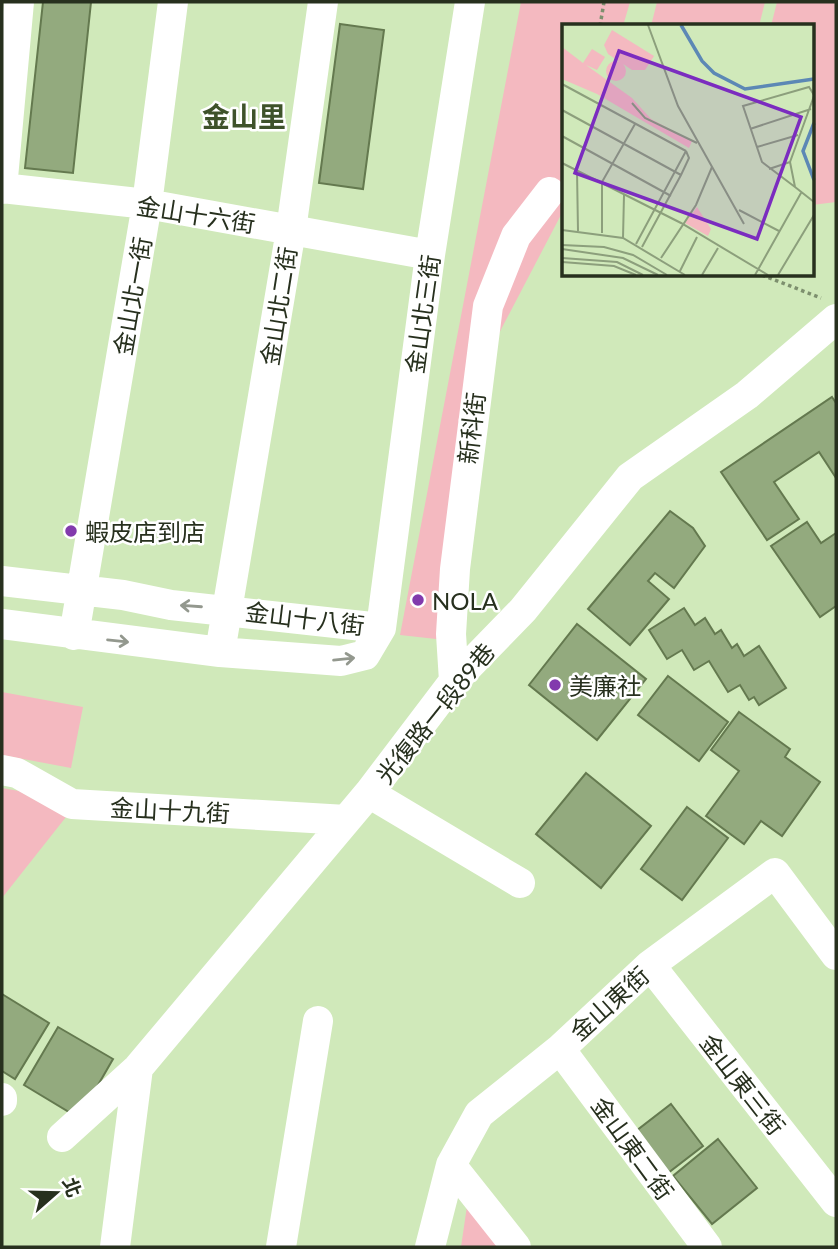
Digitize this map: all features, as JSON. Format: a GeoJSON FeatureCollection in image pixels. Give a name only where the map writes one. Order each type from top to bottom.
{"type":"FeatureCollection","features":[{"type":"Feature","properties":{"kind":"street","name":"金山北一街"},"geometry":{"type":"LineString","coordinates":[[74,635],[147,204],[173,2]]}},
{"type":"Feature","properties":{"kind":"street","name":"金山北二街"},"geometry":{"type":"LineString","coordinates":[[220,652],[291,230],[323,2]]}},
{"type":"Feature","properties":{"kind":"street","name":"金山北三街"},"geometry":{"type":"LineString","coordinates":[[381,628],[430,255],[470,2]]}},
{"type":"Feature","properties":{"kind":"street"},"geometry":{"type":"LineString","coordinates":[[2,188],[13,10]]}},
{"type":"Feature","properties":{"kind":"street","name":"金山十六街"},"geometry":{"type":"LineString","coordinates":[[2,188],[147,204],[430,255]]}},
{"type":"Feature","properties":{"kind":"street","name":"新科街"},"geometry":{"type":"LineString","coordinates":[[454,681],[451,634],[456,569],[488,306],[516,236],[550,192]]}},
{"type":"Feature","properties":{"kind":"street","name":"光復路一段89巷"},"geometry":{"type":"LineString","coordinates":[[62,1137],[138,1068],[369,793],[454,681],[523,611],[630,477],[747,395],[830,309]]}},
{"type":"Feature","properties":{"kind":"street","name":"金山十八街"},"geometry":{"type":"LineString","coordinates":[[2,581],[81,589],[171,605],[229,609],[381,628],[366,656],[341,661],[220,652],[2,624]]}},
{"type":"Feature","properties":{"kind":"street","name":"金山十九街"},"geometry":{"type":"LineString","coordinates":[[2,769],[17,773],[72,804],[346,820]]}},
{"type":"Feature","properties":{"kind":"street"},"geometry":{"type":"LineString","coordinates":[[369,793],[520,883]]}},
{"type":"Feature","properties":{"kind":"street","name":"金山東街"},"geometry":{"type":"LineString","coordinates":[[430,1247],[451,1165],[479,1114],[560,1049],[650,965],[775,873],[836,955]]}},
{"type":"Feature","properties":{"kind":"street","name":"金山東三街"},"geometry":{"type":"LineString","coordinates":[[650,965],[836,1202]]}},
{"type":"Feature","properties":{"kind":"street"},"geometry":{"type":"LineString","coordinates":[[281,1247],[318,1021]]}},
{"type":"Feature","properties":{"kind":"street","name":"金山東二街"},"geometry":{"type":"LineString","coordinates":[[560,1049],[707,1247]]}},
{"type":"Feature","properties":{"kind":"street"},"geometry":{"type":"LineString","coordinates":[[115,1247],[138,1068]]}},
{"type":"Feature","properties":{"kind":"street"},"geometry":{"type":"LineString","coordinates":[[451,1165],[516,1247]]}},
{"type":"Feature","properties":{"kind":"path"},"geometry":{"type":"LineString","coordinates":[[600,24],[604,2]]}},
{"type":"Feature","properties":{"kind":"path"},"geometry":{"type":"LineString","coordinates":[[764,276],[830,309]]}},
{"type":"Feature","properties":{"kind":"shaded area"},"geometry":{"type":"Polygon","coordinates":[[[521,2],[630,2],[624,24],[562,24],[562,213],[495,341],[454,641],[400,635],[521,2]]]}},
{"type":"Feature","properties":{"kind":"shaded area"},"geometry":{"type":"Polygon","coordinates":[[[657,2],[765,2],[760,24],[652,24],[657,2]]]}},
{"type":"Feature","properties":{"kind":"shaded area"},"geometry":{"type":"Polygon","coordinates":[[[777,2],[836,2],[836,202],[814,205],[814,24],[772,24],[777,2]]]}},
{"type":"Feature","properties":{"kind":"shaded area"},"geometry":{"type":"Polygon","coordinates":[[[2,692],[83,707],[71,768],[2,755],[2,692]]]}},
{"type":"Feature","properties":{"kind":"shaded area"},"geometry":{"type":"Polygon","coordinates":[[[2,788],[19,791],[66,817],[2,898],[2,788]]]}},
{"type":"Feature","properties":{"kind":"shaded area"},"geometry":{"type":"Polygon","coordinates":[[[467,1206],[505,1247],[461,1247],[467,1206]]]}},
{"type":"Feature","properties":{"kind":"building"},"geometry":{"type":"Polygon","coordinates":[[[43,2],[91,2],[73,173],[25,168],[43,2]]]}},
{"type":"Feature","properties":{"kind":"building"},"geometry":{"type":"Polygon","coordinates":[[[340,24],[384,30],[363,189],[319,183],[340,24]]]}},
{"type":"Feature","properties":{"kind":"building"},"geometry":{"type":"Polygon","coordinates":[[[832,397],[836,403],[836,478],[819,452],[774,482],[799,519],[767,540],[721,472],[832,397]]]}},
{"type":"Feature","properties":{"kind":"building"},"geometry":{"type":"Polygon","coordinates":[[[670,511],[693,528],[705,546],[674,588],[655,573],[648,581],[669,599],[630,645],[588,609],[670,511]]]}},
{"type":"Feature","properties":{"kind":"building"},"geometry":{"type":"Polygon","coordinates":[[[807,522],[821,543],[836,533],[836,606],[820,617],[771,546],[807,522]]]}},
{"type":"Feature","properties":{"kind":"building"},"geometry":{"type":"Polygon","coordinates":[[[684,608],[695,625],[705,618],[715,634],[721,630],[732,648],[737,644],[744,656],[759,646],[786,688],[759,705],[754,697],[749,700],[740,685],[728,692],[709,661],[694,670],[682,650],[667,659],[649,630],[684,608]]]}},
{"type":"Feature","properties":{"kind":"building"},"geometry":{"type":"Polygon","coordinates":[[[577,624],[646,679],[597,740],[529,685],[577,624]]]}},
{"type":"Feature","properties":{"kind":"building"},"geometry":{"type":"Polygon","coordinates":[[[668,676],[728,722],[699,761],[638,715],[668,676]]]}},
{"type":"Feature","properties":{"kind":"building"},"geometry":{"type":"Polygon","coordinates":[[[739,712],[790,749],[785,757],[820,782],[782,836],[761,821],[744,844],[706,816],[739,771],[711,750],[739,712]]]}},
{"type":"Feature","properties":{"kind":"building"},"geometry":{"type":"Polygon","coordinates":[[[586,773],[651,826],[601,888],[536,834],[586,773]]]}},
{"type":"Feature","properties":{"kind":"building"},"geometry":{"type":"Polygon","coordinates":[[[687,807],[728,838],[682,900],[641,869],[687,807]]]}},
{"type":"Feature","properties":{"kind":"building"},"geometry":{"type":"Polygon","coordinates":[[[2,994],[49,1023],[15,1079],[2,1071],[2,994]]]}},
{"type":"Feature","properties":{"kind":"building"},"geometry":{"type":"Polygon","coordinates":[[[58,1027],[113,1059],[79,1118],[24,1085],[58,1027]]]}},
{"type":"Feature","properties":{"kind":"building"},"geometry":{"type":"Polygon","coordinates":[[[671,1104],[703,1146],[668,1173],[636,1131],[671,1104]]]}},
{"type":"Feature","properties":{"kind":"building"},"geometry":{"type":"Polygon","coordinates":[[[718,1139],[757,1188],[712,1224],[673,1176],[718,1139]]]}},
{"type":"Feature","properties":{"kind":"place","name":"蝦皮店到店"},"geometry":{"type":"Point","coordinates":[71,531]}},
{"type":"Feature","properties":{"kind":"place","name":"NOLA"},"geometry":{"type":"Point","coordinates":[418,600]}},
{"type":"Feature","properties":{"kind":"place","name":"美廉社"},"geometry":{"type":"Point","coordinates":[555,685]}},
{"type":"Feature","properties":{"kind":"district","name":"金山里"},"geometry":{"type":"Point","coordinates":[244,116]}}]}
